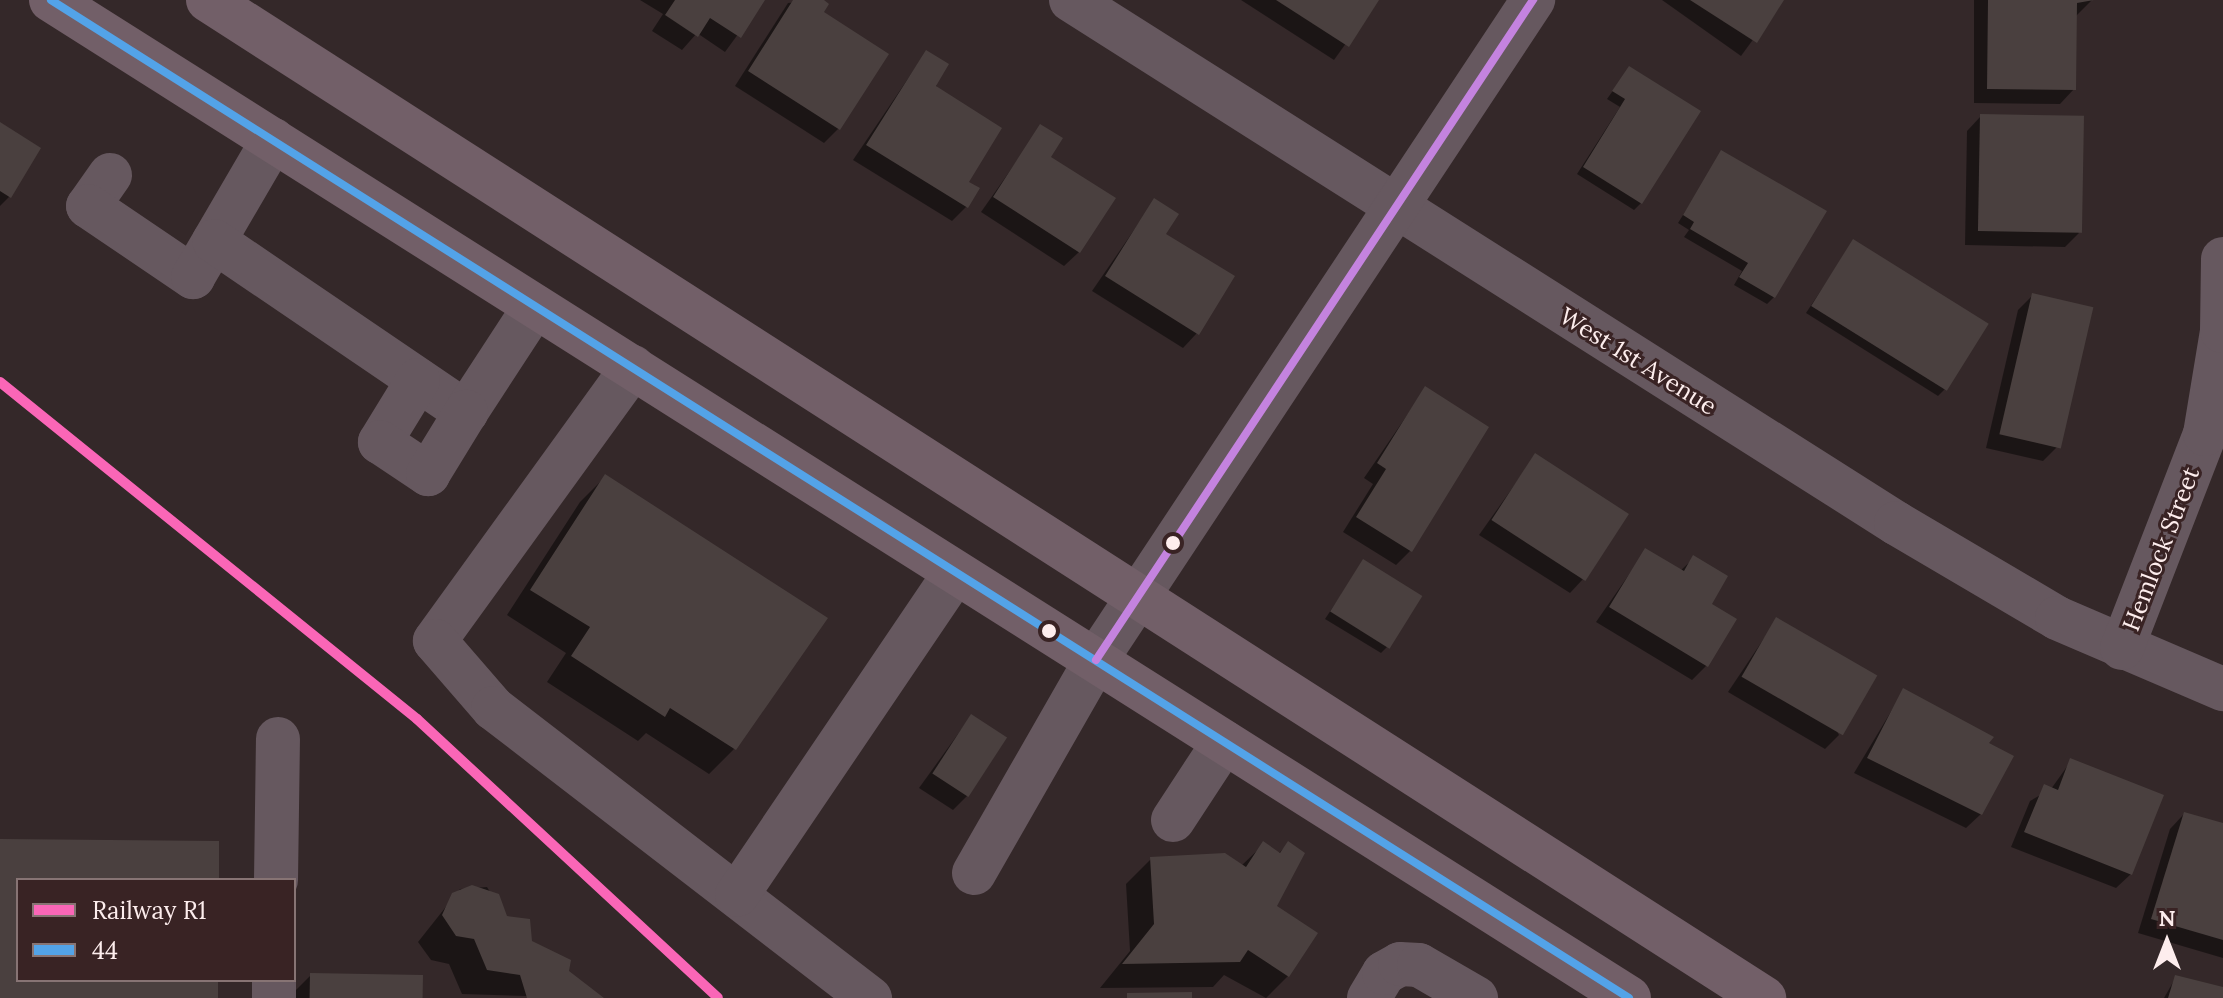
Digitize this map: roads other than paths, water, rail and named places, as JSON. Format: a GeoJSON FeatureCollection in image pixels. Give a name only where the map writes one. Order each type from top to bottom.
{"type":"FeatureCollection","features":[{"type":"Feature","properties":{"kind":"main road"},"geometry":{"type":"LineString","coordinates":[[51,0],[1629,998]]}},
{"type":"Feature","properties":{"kind":"main road"},"geometry":{"type":"LineString","coordinates":[[208,0],[1140,593],[1764,998]]}},
{"type":"Feature","properties":{"kind":"street","name":"West 1st Avenue"},"geometry":{"type":"LineString","coordinates":[[1071,0],[1896,523],[2122,648],[2223,689]]}},
{"type":"Feature","properties":{"kind":"street"},"geometry":{"type":"LineString","coordinates":[[974,873],[1096,660],[1533,0]]}},
{"type":"Feature","properties":{"kind":"street"},"geometry":{"type":"LineString","coordinates":[[110,175],[88,206],[193,277],[273,140]]}},
{"type":"Feature","properties":{"kind":"street"},"geometry":{"type":"LineString","coordinates":[[214,241],[466,412]]}},
{"type":"Feature","properties":{"kind":"street","name":"Hemlock Street"},"geometry":{"type":"LineString","coordinates":[[2122,648],[2205,434],[2222,331],[2223,259]]}},
{"type":"Feature","properties":{"kind":"street"},"geometry":{"type":"LineString","coordinates":[[418,380],[380,442],[428,474],[535,306]]}},
{"type":"Feature","properties":{"kind":"street"},"geometry":{"type":"LineString","coordinates":[[633,367],[435,641],[493,708],[870,998]]}},
{"type":"Feature","properties":{"kind":"street"},"geometry":{"type":"LineString","coordinates":[[737,895],[955,573]]}},
{"type":"Feature","properties":{"kind":"street"},"geometry":{"type":"LineString","coordinates":[[276,878],[278,739]]}},
{"type":"Feature","properties":{"kind":"street"},"geometry":{"type":"LineString","coordinates":[[1173,820],[1224,742]]}},
{"type":"Feature","properties":{"kind":"street"},"geometry":{"type":"LineString","coordinates":[[1369,998],[1384,973],[1400,964],[1419,965],[1476,998]]}},
{"type":"Feature","properties":{"kind":"rail line","name":"R1"},"geometry":{"type":"LineString","coordinates":[[0,382],[417,719],[718,998]]}}]}
